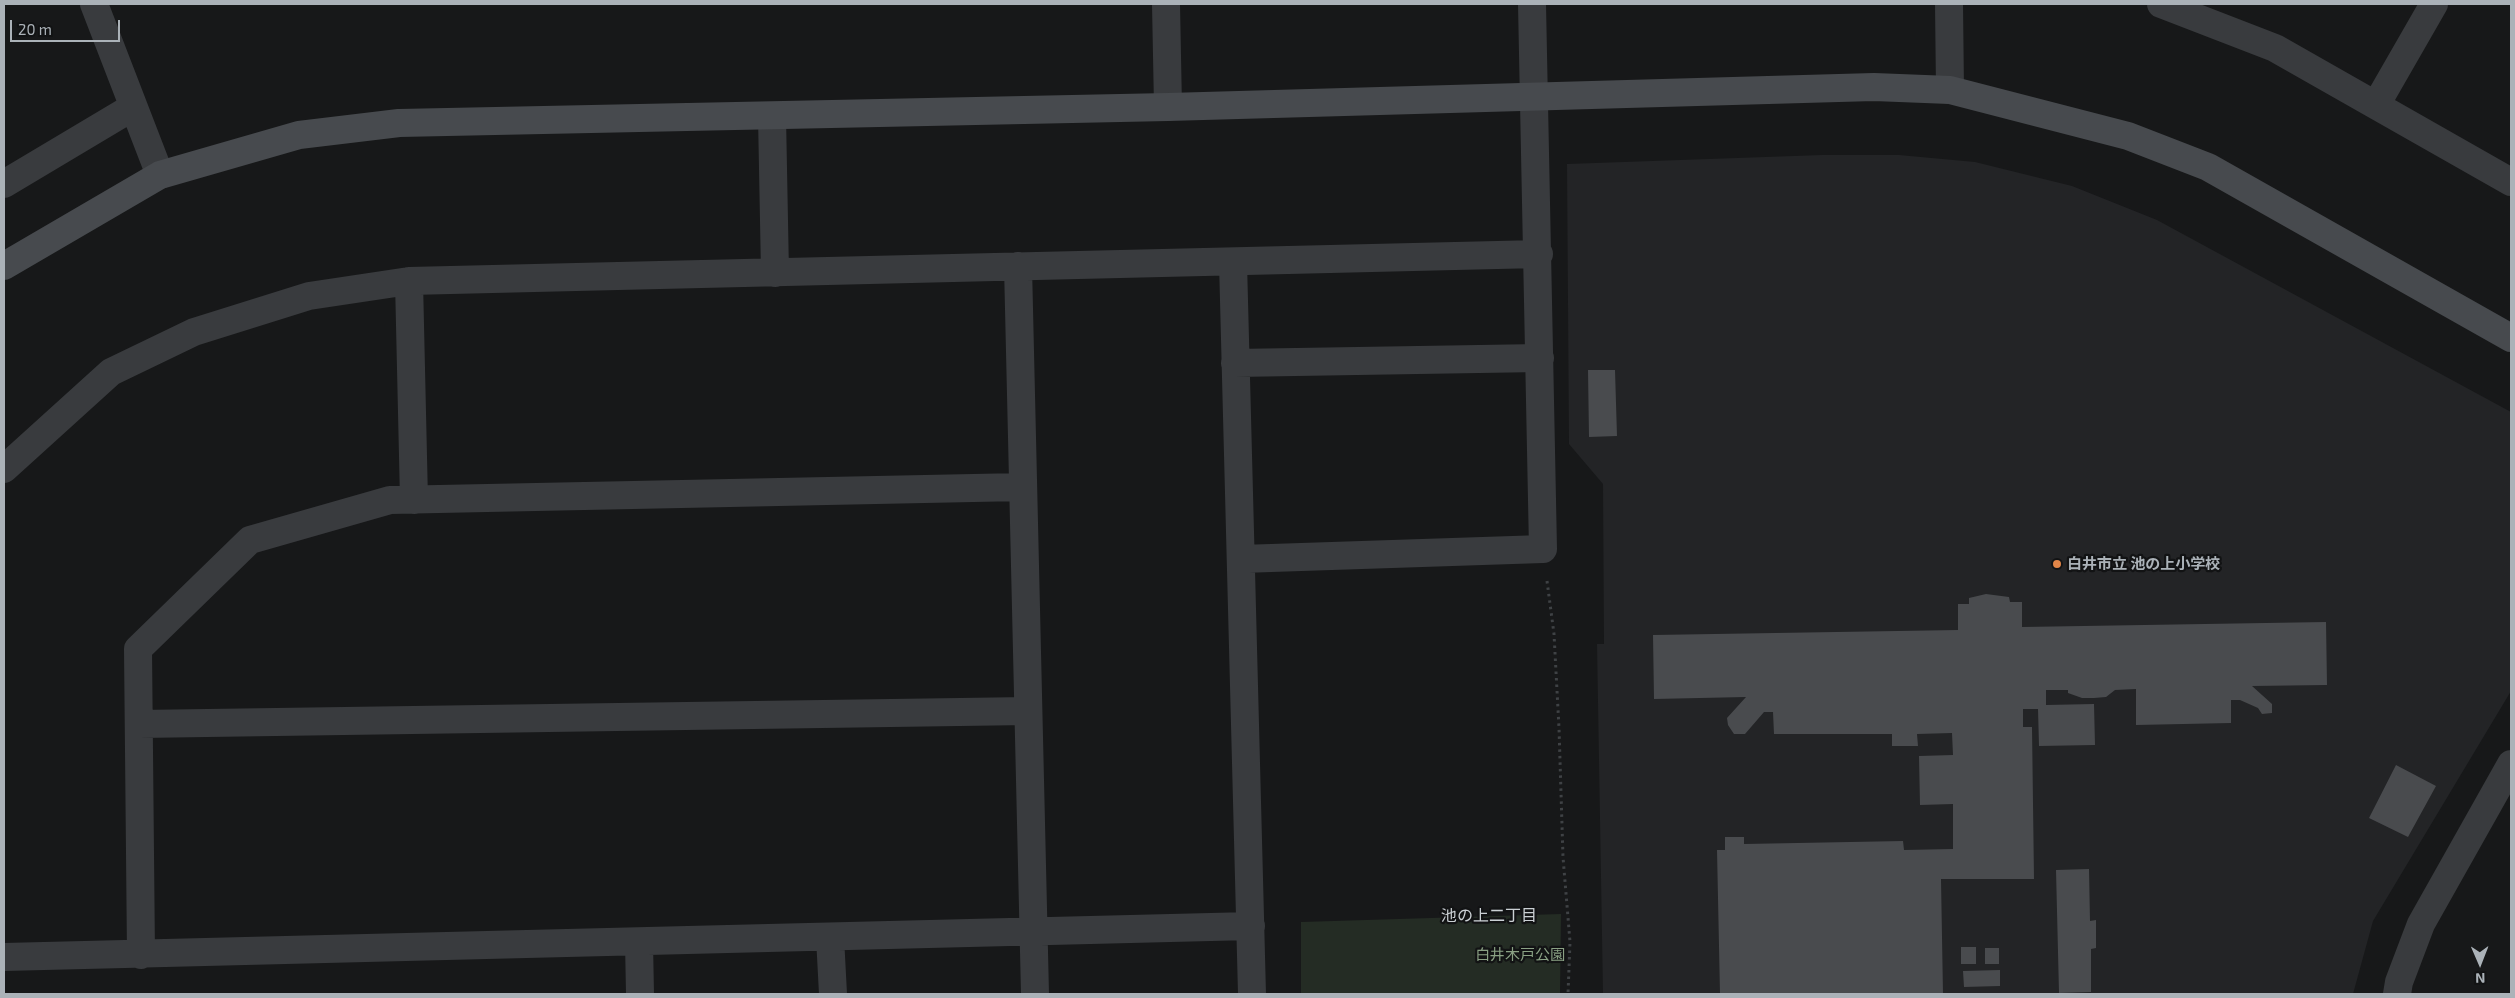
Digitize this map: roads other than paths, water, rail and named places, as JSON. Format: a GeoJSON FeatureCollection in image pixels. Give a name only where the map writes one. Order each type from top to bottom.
{"type":"FeatureCollection","features":[{"type":"Feature","properties":{"kind":"street"},"geometry":{"type":"LineString","coordinates":[[94,4],[160,175]]}},
{"type":"Feature","properties":{"kind":"street"},"geometry":{"type":"LineString","coordinates":[[1166,4],[1168,107]]}},
{"type":"Feature","properties":{"kind":"street"},"geometry":{"type":"LineString","coordinates":[[1241,559],[1543,549],[1539,254],[1532,4]]}},
{"type":"Feature","properties":{"kind":"street"},"geometry":{"type":"LineString","coordinates":[[1949,4],[1950,90]]}},
{"type":"Feature","properties":{"kind":"street"},"geometry":{"type":"LineString","coordinates":[[2160,4],[2275,48],[2511,182]]}},
{"type":"Feature","properties":{"kind":"street"},"geometry":{"type":"LineString","coordinates":[[2376,106],[2434,4]]}},
{"type":"Feature","properties":{"kind":"street"},"geometry":{"type":"LineString","coordinates":[[4,266],[160,175],[299,135],[399,124],[1168,107],[1535,95],[1874,87],[1950,90],[2128,136],[2208,167],[2511,338]]}},
{"type":"Feature","properties":{"kind":"street"},"geometry":{"type":"LineString","coordinates":[[4,184],[133,107]]}},
{"type":"Feature","properties":{"kind":"street"},"geometry":{"type":"LineString","coordinates":[[772,116],[775,272]]}},
{"type":"Feature","properties":{"kind":"street"},"geometry":{"type":"LineString","coordinates":[[4,470],[112,372],[194,332],[309,296],[409,281],[1539,254]]}},
{"type":"Feature","properties":{"kind":"street"},"geometry":{"type":"LineString","coordinates":[[1233,262],[1252,994]]}},
{"type":"Feature","properties":{"kind":"street"},"geometry":{"type":"LineString","coordinates":[[1018,266],[1035,994]]}},
{"type":"Feature","properties":{"kind":"street"},"geometry":{"type":"LineString","coordinates":[[409,281],[414,500]]}},
{"type":"Feature","properties":{"kind":"street"},"geometry":{"type":"LineString","coordinates":[[1235,363],[1540,358]]}},
{"type":"Feature","properties":{"kind":"street"},"geometry":{"type":"LineString","coordinates":[[141,955],[138,650],[250,540],[390,500],[1022,487]]}},
{"type":"Feature","properties":{"kind":"street"},"geometry":{"type":"LineString","coordinates":[[139,724],[1028,710]]}},
{"type":"Feature","properties":{"kind":"street"},"geometry":{"type":"LineString","coordinates":[[2397,994],[2399,982],[2421,924],[2511,764]]}},
{"type":"Feature","properties":{"kind":"street"},"geometry":{"type":"LineString","coordinates":[[4,957],[1251,926]]}},
{"type":"Feature","properties":{"kind":"street"},"geometry":{"type":"LineString","coordinates":[[830,937],[833,994]]}},
{"type":"Feature","properties":{"kind":"street"},"geometry":{"type":"LineString","coordinates":[[639,942],[640,994]]}},
{"type":"Feature","properties":{"kind":"place","name":"白井市立 池の上小学校"},"geometry":{"type":"Point","coordinates":[2057,564]}},
{"type":"Feature","properties":{"kind":"district","name":"池の上二丁目"},"geometry":{"type":"Point","coordinates":[1489,916]}},
{"type":"Feature","properties":{"kind":"park label","name":"白井木戸公園"},"geometry":{"type":"Point","coordinates":[1520,955]}}]}
